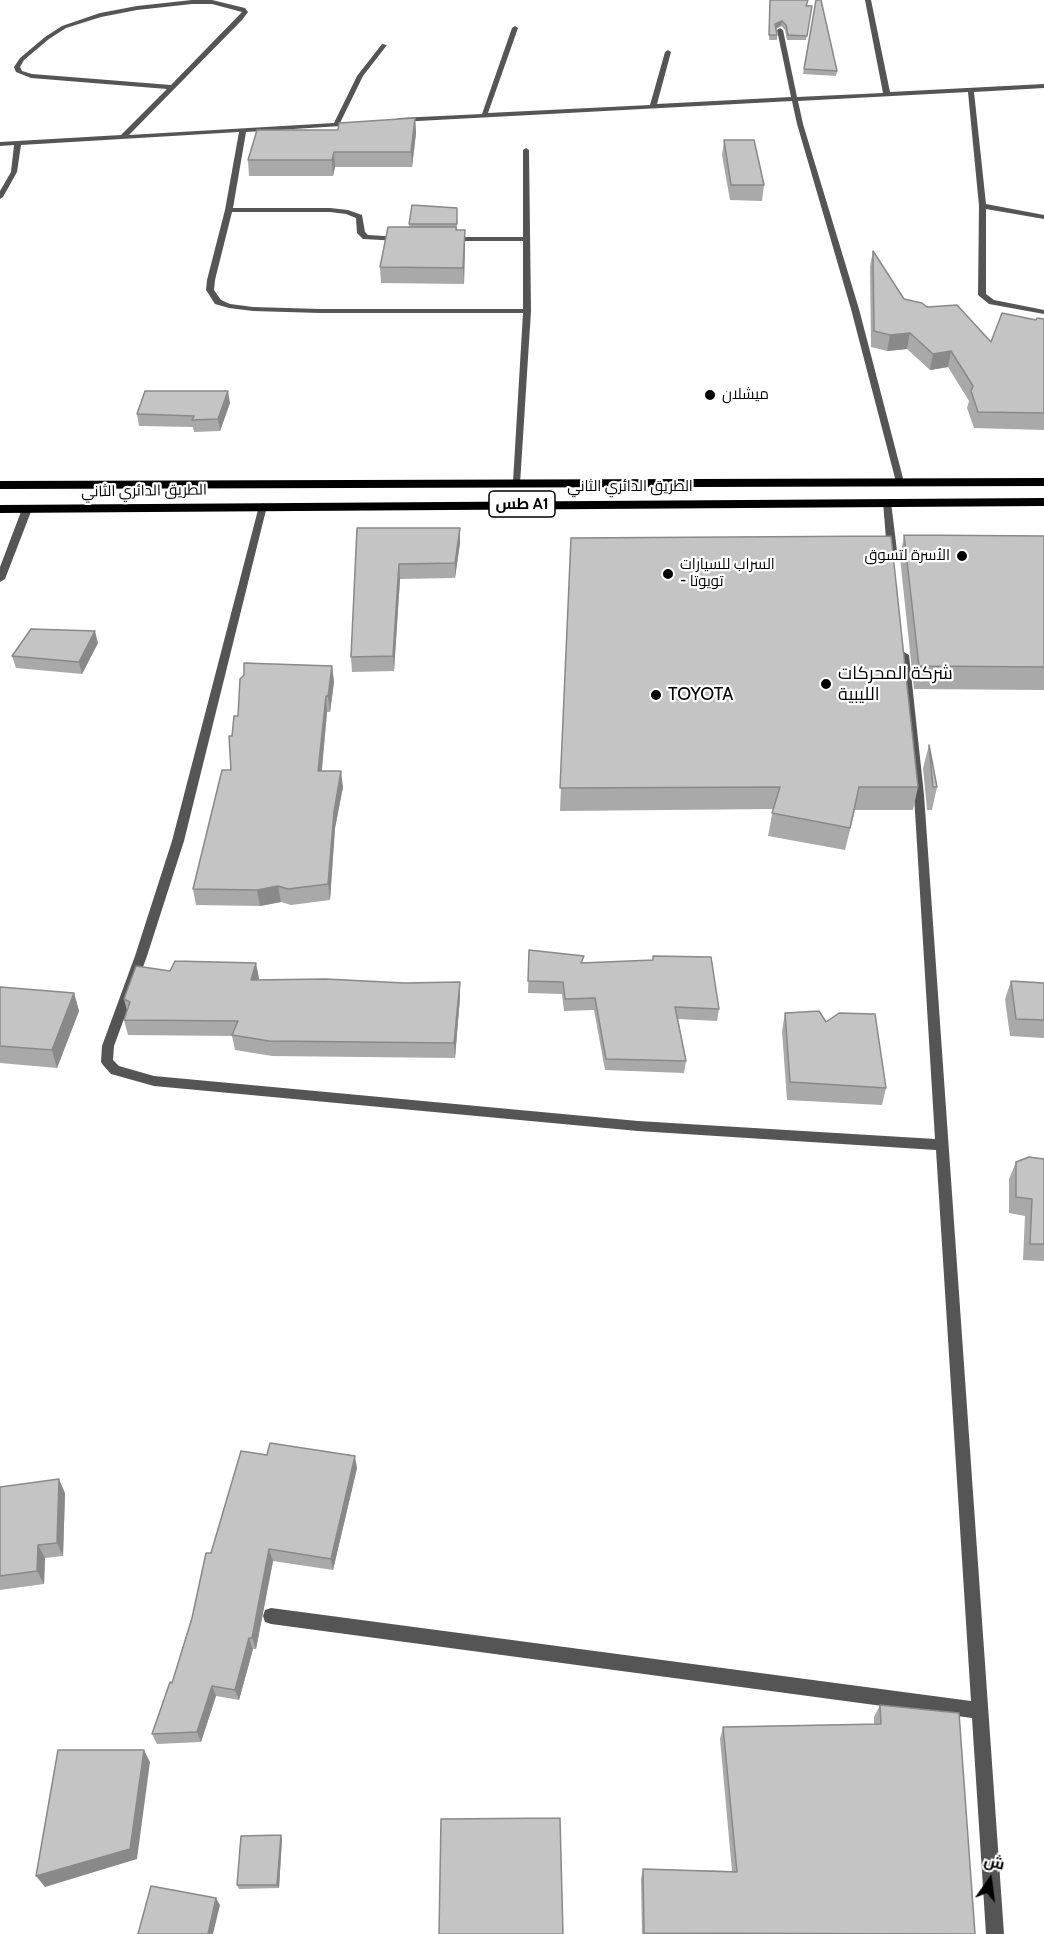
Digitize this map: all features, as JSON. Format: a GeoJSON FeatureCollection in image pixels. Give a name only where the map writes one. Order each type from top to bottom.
{"type":"FeatureCollection","features":[{"type":"Feature","properties":{"kind":"highway","name":"الطريق الدائري الثاني"},"geometry":{"type":"LineString","coordinates":[[0,485],[1044,482]]}},
{"type":"Feature","properties":{"kind":"highway","name":"الطريق الدائري الثاني"},"geometry":{"type":"LineString","coordinates":[[0,509],[1044,502]]}},
{"type":"Feature","properties":{"kind":"street"},"geometry":{"type":"LineString","coordinates":[[868,0],[887,94]]}},
{"type":"Feature","properties":{"kind":"street"},"geometry":{"type":"LineString","coordinates":[[123,137],[240,19],[245,12],[243,9],[212,2],[192,2],[137,8],[80,20],[47,38],[22,59],[17,67],[19,72],[31,76],[171,87]]}},
{"type":"Feature","properties":{"kind":"street"},"geometry":{"type":"LineString","coordinates":[[486,114],[515,28]]}},
{"type":"Feature","properties":{"kind":"street"},"geometry":{"type":"LineString","coordinates":[[780,30],[794,100],[855,309],[900,482]]}},
{"type":"Feature","properties":{"kind":"street"},"geometry":{"type":"LineString","coordinates":[[336,125],[360,76],[384,45]]}},
{"type":"Feature","properties":{"kind":"street"},"geometry":{"type":"LineString","coordinates":[[653,107],[668,52]]}},
{"type":"Feature","properties":{"kind":"street"},"geometry":{"type":"LineString","coordinates":[[393,121],[486,114],[1044,86]]}},
{"type":"Feature","properties":{"kind":"street"},"geometry":{"type":"LineString","coordinates":[[971,90],[982,206],[982,295],[992,302],[1044,312]]}},
{"type":"Feature","properties":{"kind":"street"},"geometry":{"type":"LineString","coordinates":[[0,144],[359,123]]}},
{"type":"Feature","properties":{"kind":"street"},"geometry":{"type":"LineString","coordinates":[[243,131],[229,210],[210,290],[218,302],[229,306],[354,312],[526,311]]}},
{"type":"Feature","properties":{"kind":"street"},"geometry":{"type":"LineString","coordinates":[[0,196],[14,172],[18,143]]}},
{"type":"Feature","properties":{"kind":"street"},"geometry":{"type":"LineString","coordinates":[[517,482],[526,311],[526,150]]}},
{"type":"Feature","properties":{"kind":"street"},"geometry":{"type":"LineString","coordinates":[[982,206],[1044,218]]}},
{"type":"Feature","properties":{"kind":"street"},"geometry":{"type":"LineString","coordinates":[[229,210],[348,212],[359,217],[360,233],[366,237],[404,239]]}},
{"type":"Feature","properties":{"kind":"street"},"geometry":{"type":"LineString","coordinates":[[438,239],[527,239]]}},
{"type":"Feature","properties":{"kind":"street"},"geometry":{"type":"LineString","coordinates":[[887,502],[894,565]]}},
{"type":"Feature","properties":{"kind":"street"},"geometry":{"type":"LineString","coordinates":[[263,506],[178,841],[141,956],[108,1046],[106,1062],[115,1070],[154,1081],[638,1126],[942,1145]]}},
{"type":"Feature","properties":{"kind":"street"},"geometry":{"type":"LineString","coordinates":[[0,579],[27,509]]}},
{"type":"Feature","properties":{"kind":"street"},"geometry":{"type":"LineString","coordinates":[[903,646],[919,795],[995,1934]]}},
{"type":"Feature","properties":{"kind":"street"},"geometry":{"type":"LineString","coordinates":[[271,1616],[980,1711]]}},
{"type":"Feature","properties":{"kind":"building"},"geometry":{"type":"Polygon","coordinates":[[[770,0],[808,0],[806,6],[812,6],[807,36],[788,35],[786,25],[782,21],[775,24],[777,35],[769,35],[770,0]]]}},
{"type":"Feature","properties":{"kind":"building"},"geometry":{"type":"Polygon","coordinates":[[[816,0],[821,0],[837,71],[804,69],[816,0]]]}},
{"type":"Feature","properties":{"kind":"building"},"geometry":{"type":"Polygon","coordinates":[[[415,118],[411,152],[334,152],[332,160],[248,160],[257,130],[338,130],[339,123],[415,118]]]}},
{"type":"Feature","properties":{"kind":"building"},"geometry":{"type":"Polygon","coordinates":[[[724,140],[754,140],[764,185],[731,185],[724,140]]]}},
{"type":"Feature","properties":{"kind":"building"},"geometry":{"type":"Polygon","coordinates":[[[412,205],[457,208],[457,224],[409,224],[412,205]]]}},
{"type":"Feature","properties":{"kind":"building"},"geometry":{"type":"Polygon","coordinates":[[[388,227],[456,227],[456,230],[465,230],[463,268],[380,267],[388,227]]]}},
{"type":"Feature","properties":{"kind":"building"},"geometry":{"type":"Polygon","coordinates":[[[873,251],[904,299],[922,303],[927,307],[957,305],[991,342],[1002,313],[1036,320],[1037,318],[1044,319],[1044,413],[978,412],[971,391],[973,386],[951,351],[933,354],[910,333],[890,335],[874,331],[873,251]]]}},
{"type":"Feature","properties":{"kind":"building"},"geometry":{"type":"Polygon","coordinates":[[[145,391],[228,391],[218,419],[192,420],[194,416],[137,414],[145,391]]]}},
{"type":"Feature","properties":{"kind":"building"},"geometry":{"type":"Polygon","coordinates":[[[357,528],[460,528],[455,563],[399,564],[393,656],[351,657],[357,528]]]}},
{"type":"Feature","properties":{"kind":"building"},"geometry":{"type":"Polygon","coordinates":[[[904,535],[1044,536],[1044,667],[919,666],[904,535]]]}},
{"type":"Feature","properties":{"kind":"building"},"geometry":{"type":"Polygon","coordinates":[[[891,536],[918,787],[859,787],[850,828],[772,813],[780,787],[560,788],[571,538],[891,536]]]}},
{"type":"Feature","properties":{"kind":"building"},"geometry":{"type":"Polygon","coordinates":[[[31,629],[95,631],[79,662],[12,656],[31,629]]]}},
{"type":"Feature","properties":{"kind":"building"},"geometry":{"type":"Polygon","coordinates":[[[244,663],[332,666],[328,696],[326,696],[318,771],[341,771],[334,812],[328,884],[288,889],[278,886],[257,890],[193,889],[222,770],[231,770],[229,736],[232,736],[234,716],[238,716],[240,679],[244,675],[244,663]]]}},
{"type":"Feature","properties":{"kind":"building"},"geometry":{"type":"Polygon","coordinates":[[[929,745],[937,787],[933,787],[929,745]]]}},
{"type":"Feature","properties":{"kind":"building"},"geometry":{"type":"Polygon","coordinates":[[[529,950],[584,956],[581,963],[653,960],[653,956],[711,957],[719,1009],[675,1007],[686,1061],[606,1059],[595,998],[565,999],[563,982],[528,981],[529,950]]]}},
{"type":"Feature","properties":{"kind":"building"},"geometry":{"type":"Polygon","coordinates":[[[175,961],[256,963],[251,980],[460,982],[454,1043],[269,1041],[232,1035],[238,1021],[124,1020],[130,1002],[124,999],[136,966],[170,971],[175,961]]]}},
{"type":"Feature","properties":{"kind":"building"},"geometry":{"type":"Polygon","coordinates":[[[1011,981],[1044,983],[1044,1020],[1016,1019],[1011,981]]]}},
{"type":"Feature","properties":{"kind":"building"},"geometry":{"type":"Polygon","coordinates":[[[0,987],[74,993],[52,1050],[0,1046],[0,987]]]}},
{"type":"Feature","properties":{"kind":"building"},"geometry":{"type":"Polygon","coordinates":[[[819,1011],[826,1022],[839,1013],[875,1014],[886,1088],[790,1082],[785,1013],[819,1011]]]}},
{"type":"Feature","properties":{"kind":"building"},"geometry":{"type":"Polygon","coordinates":[[[1029,1157],[1044,1159],[1044,1244],[1030,1244],[1032,1199],[1016,1197],[1016,1162],[1029,1157]]]}},
{"type":"Feature","properties":{"kind":"building"},"geometry":{"type":"Polygon","coordinates":[[[270,1443],[355,1456],[331,1559],[269,1549],[252,1638],[249,1638],[235,1690],[212,1686],[197,1732],[152,1734],[170,1682],[172,1683],[192,1618],[206,1553],[211,1553],[241,1451],[267,1455],[270,1443]]]}},
{"type":"Feature","properties":{"kind":"building"},"geometry":{"type":"Polygon","coordinates":[[[59,1479],[57,1543],[38,1545],[37,1571],[0,1576],[0,1487],[59,1479]]]}},
{"type":"Feature","properties":{"kind":"building"},"geometry":{"type":"Polygon","coordinates":[[[880,1705],[959,1713],[975,1934],[644,1933],[643,1869],[737,1872],[723,1727],[881,1724],[880,1705]]]}},
{"type":"Feature","properties":{"kind":"building"},"geometry":{"type":"Polygon","coordinates":[[[58,1750],[144,1750],[130,1849],[36,1876],[58,1750]]]}},
{"type":"Feature","properties":{"kind":"building"},"geometry":{"type":"Polygon","coordinates":[[[560,1818],[563,1934],[439,1934],[441,1819],[560,1818]]]}},
{"type":"Feature","properties":{"kind":"building"},"geometry":{"type":"Polygon","coordinates":[[[281,1835],[277,1885],[237,1885],[241,1836],[281,1835]]]}},
{"type":"Feature","properties":{"kind":"building"},"geometry":{"type":"Polygon","coordinates":[[[151,1886],[216,1898],[208,1934],[138,1934],[151,1886]]]}},
{"type":"Feature","properties":{"kind":"place","name":"ميشلان"},"geometry":{"type":"Point","coordinates":[710,395]}},
{"type":"Feature","properties":{"kind":"place","name":"الأسرة لتسوق"},"geometry":{"type":"Point","coordinates":[962,556]}},
{"type":"Feature","properties":{"kind":"place","name":"السراب للسيارات - تويوتا"},"geometry":{"type":"Point","coordinates":[668,574]}},
{"type":"Feature","properties":{"kind":"place","name":"شركة المحركات الليبية"},"geometry":{"type":"Point","coordinates":[826,684]}},
{"type":"Feature","properties":{"kind":"place","name":"TOYOTA"},"geometry":{"type":"Point","coordinates":[656,695]}}]}
